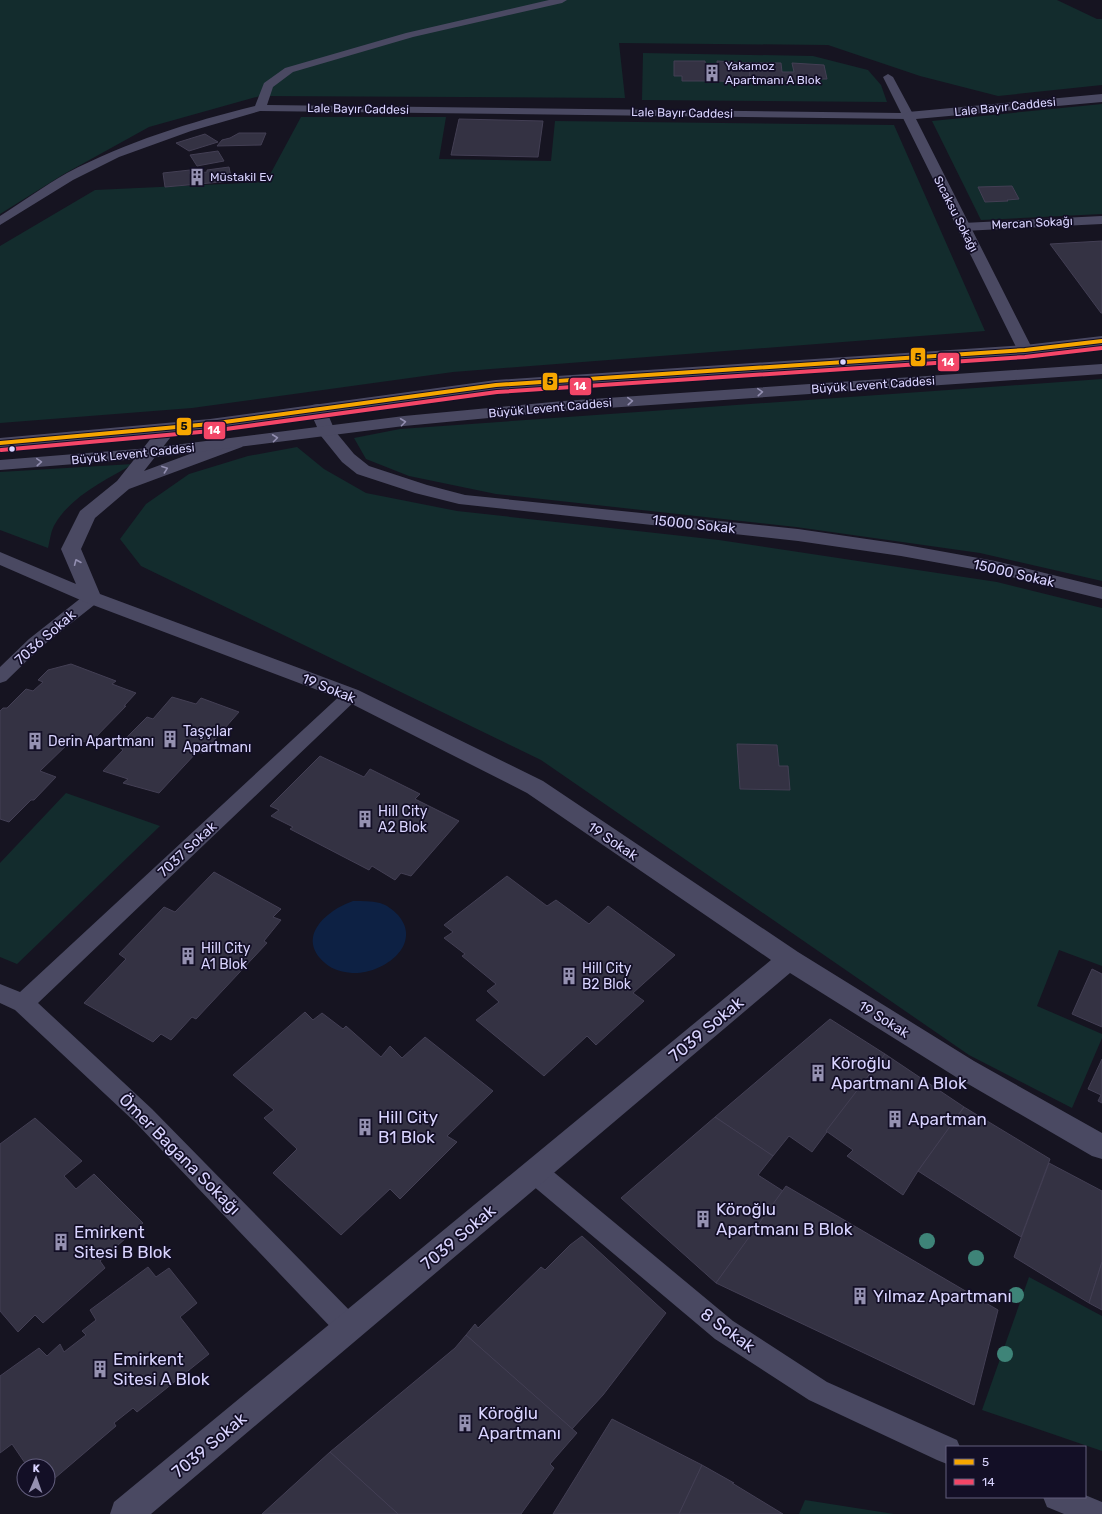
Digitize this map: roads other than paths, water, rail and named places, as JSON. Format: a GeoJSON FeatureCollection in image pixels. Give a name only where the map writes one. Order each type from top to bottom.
{"type":"FeatureCollection","features":[{"type":"Feature","properties":{"kind":"street","name":"Lale Bayır Caddesi"},"geometry":{"type":"LineString","coordinates":[[908,116],[1102,98]]}},
{"type":"Feature","properties":{"kind":"street","name":"Sıcaksu Sokağı"},"geometry":{"type":"LineString","coordinates":[[908,116],[1025,350]]}},
{"type":"Feature","properties":{"kind":"street","name":"Büyük Levent Caddesi"},"geometry":{"type":"LineString","coordinates":[[0,443],[159,429],[496,385],[1025,350],[1102,341]]}},
{"type":"Feature","properties":{"kind":"street","name":"Büyük Levent Caddesi"},"geometry":{"type":"LineString","coordinates":[[0,465],[150,453],[404,422],[563,406],[1102,369]]}},
{"type":"Feature","properties":{"kind":"street","name":"15000 Sokak"},"geometry":{"type":"LineString","coordinates":[[318,409],[327,432],[348,458],[363,470],[421,489],[465,500],[798,535],[886,548],[995,567],[1102,593]]}},
{"type":"Feature","properties":{"kind":"street"},"geometry":{"type":"LineString","coordinates":[[92,598],[71,549],[87,515],[123,485],[150,453],[161,438],[162,433],[159,429]]}},
{"type":"Feature","properties":{"kind":"street"},"geometry":{"type":"LineString","coordinates":[[123,485],[236,443]]}},
{"type":"Feature","properties":{"kind":"street","name":"19 Sokak"},"geometry":{"type":"LineString","coordinates":[[0,558],[92,598],[350,696],[535,787],[789,959],[964,1069],[1102,1147]]}},
{"type":"Feature","properties":{"kind":"street","name":"7039 Sokak"},"geometry":{"type":"LineString","coordinates":[[126,1514],[789,959]]}},
{"type":"Feature","properties":{"kind":"lane"},"geometry":{"type":"LineString","coordinates":[[260,108],[268,85],[288,70],[410,35],[562,0]]}},
{"type":"Feature","properties":{"kind":"lane","name":"Sıcaksu Sokağı"},"geometry":{"type":"LineString","coordinates":[[888,77],[908,116]]}},
{"type":"Feature","properties":{"kind":"lane","name":"Lale Bayır Caddesi"},"geometry":{"type":"LineString","coordinates":[[0,221],[70,177],[140,144],[208,121],[260,108],[908,116]]}},
{"type":"Feature","properties":{"kind":"lane","name":"Mercan Sokağı"},"geometry":{"type":"LineString","coordinates":[[963,227],[1102,220]]}},
{"type":"Feature","properties":{"kind":"lane","name":"7036 Sokak"},"geometry":{"type":"LineString","coordinates":[[0,677],[35,643],[92,598]]}},
{"type":"Feature","properties":{"kind":"lane","name":"7037 Sokak"},"geometry":{"type":"LineString","coordinates":[[24,1003],[350,696]]}},
{"type":"Feature","properties":{"kind":"lane","name":"Ömer Bagana Sokağı"},"geometry":{"type":"LineString","coordinates":[[0,993],[24,1003],[144,1116],[349,1328]]}},
{"type":"Feature","properties":{"kind":"lane","name":"8 Sokak"},"geometry":{"type":"LineString","coordinates":[[535,1172],[724,1330],[818,1391],[946,1450]]}},
{"type":"Feature","properties":{"kind":"lane"},"geometry":{"type":"LineString","coordinates":[[1059,1498],[1097,1514]]}},
{"type":"Feature","properties":{"kind":"water"},"geometry":{"type":"Polygon","coordinates":[[[353,901],[373,902],[385,905],[398,915],[405,926],[406,937],[403,947],[396,956],[387,963],[376,969],[364,972],[348,973],[331,967],[325,963],[317,953],[313,944],[314,934],[318,926],[325,918],[333,911],[353,901]]]}},
{"type":"Feature","properties":{"kind":"place","name":"Yakamoz Apartmanı A Blok"},"geometry":{"type":"Point","coordinates":[712,73]}},
{"type":"Feature","properties":{"kind":"place","name":"Müstakil Ev"},"geometry":{"type":"Point","coordinates":[197,177]}},
{"type":"Feature","properties":{"kind":"place","name":"Taşçılar Apartmanı"},"geometry":{"type":"Point","coordinates":[170,739]}},
{"type":"Feature","properties":{"kind":"place","name":"Derin Apartmanı"},"geometry":{"type":"Point","coordinates":[35,741]}},
{"type":"Feature","properties":{"kind":"place","name":"Hill City A2 Blok"},"geometry":{"type":"Point","coordinates":[365,819]}},
{"type":"Feature","properties":{"kind":"place","name":"Hill City A1 Blok"},"geometry":{"type":"Point","coordinates":[188,956]}},
{"type":"Feature","properties":{"kind":"place","name":"Hill City B2 Blok"},"geometry":{"type":"Point","coordinates":[569,976]}},
{"type":"Feature","properties":{"kind":"place","name":"Köroğlu Apartmanı A Blok"},"geometry":{"type":"Point","coordinates":[818,1073]}},
{"type":"Feature","properties":{"kind":"place","name":"Apartman"},"geometry":{"type":"Point","coordinates":[895,1119]}},
{"type":"Feature","properties":{"kind":"place","name":"Hill City B1 Blok"},"geometry":{"type":"Point","coordinates":[365,1127]}},
{"type":"Feature","properties":{"kind":"place","name":"Köroğlu Apartmanı B Blok"},"geometry":{"type":"Point","coordinates":[703,1219]}},
{"type":"Feature","properties":{"kind":"place","name":"Emirkent Sitesi B Blok"},"geometry":{"type":"Point","coordinates":[61,1242]}},
{"type":"Feature","properties":{"kind":"place","name":"Yılmaz Apartmanı"},"geometry":{"type":"Point","coordinates":[860,1296]}},
{"type":"Feature","properties":{"kind":"place","name":"Emirkent Sitesi A Blok"},"geometry":{"type":"Point","coordinates":[100,1369]}},
{"type":"Feature","properties":{"kind":"place","name":"Köroğlu Apartmanı"},"geometry":{"type":"Point","coordinates":[465,1423]}}]}
